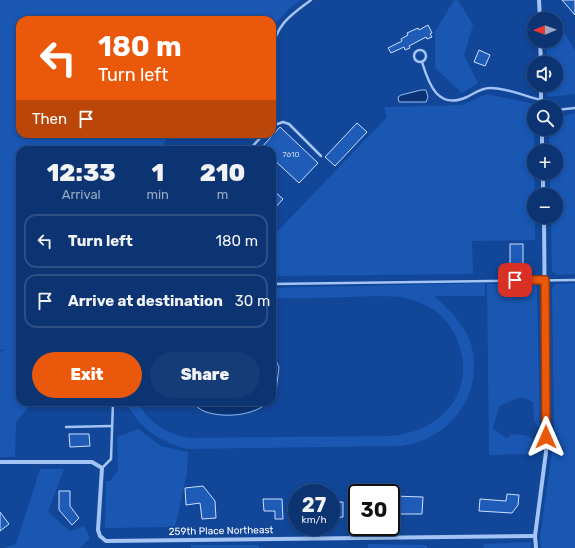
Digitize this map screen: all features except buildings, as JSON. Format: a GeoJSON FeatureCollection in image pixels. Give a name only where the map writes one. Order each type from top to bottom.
{"type":"FeatureCollection","features":[{"type":"Feature","properties":{"kind":"street"},"geometry":{"type":"LineString","coordinates":[[539,0],[540,12]]}},
{"type":"Feature","properties":{"kind":"street"},"geometry":{"type":"LineString","coordinates":[[541,92],[541,100]]}},
{"type":"Feature","properties":{"kind":"street"},"geometry":{"type":"LineString","coordinates":[[536,548],[535,536],[546,452],[544,224]]}},
{"type":"Feature","properties":{"kind":"street"},"geometry":{"type":"LineString","coordinates":[[0,462],[92,462],[102,468]]}},
{"type":"Feature","properties":{"kind":"street","name":"259th Place Northeast"},"geometry":{"type":"LineString","coordinates":[[102,468],[98,530],[100,536],[106,541],[535,536]]}},
{"type":"Feature","properties":{"kind":"lane"},"geometry":{"type":"LineString","coordinates":[[276,36],[281,25],[311,0]]}},
{"type":"Feature","properties":{"kind":"lane"},"geometry":{"type":"LineString","coordinates":[[419,50],[424,50],[427,54],[426,60],[422,62],[417,62],[414,58],[415,53],[419,50]]}},
{"type":"Feature","properties":{"kind":"lane"},"geometry":{"type":"LineString","coordinates":[[422,62],[432,89],[445,99],[458,101],[478,90],[491,88],[521,93],[541,100]]}},
{"type":"Feature","properties":{"kind":"lane"},"geometry":{"type":"LineString","coordinates":[[563,109],[575,108]]}},
{"type":"Feature","properties":{"kind":"lane"},"geometry":{"type":"LineString","coordinates":[[276,125],[283,122],[289,124],[321,156]]}},
{"type":"Feature","properties":{"kind":"lane"},"geometry":{"type":"LineString","coordinates":[[253,146],[260,138]]}},
{"type":"Feature","properties":{"kind":"lane"},"geometry":{"type":"LineString","coordinates":[[276,284],[575,280]]}},
{"type":"Feature","properties":{"kind":"lane"},"geometry":{"type":"LineString","coordinates":[[102,468],[111,459],[112,406]]}},
{"type":"Feature","properties":{"kind":"lane"},"geometry":{"type":"LineString","coordinates":[[66,427],[112,426]]}},
{"type":"Feature","properties":{"kind":"shaded area"},"geometry":{"type":"Polygon","coordinates":[[[0,0],[301,0],[289,9],[276,23],[276,16],[16,16],[16,138],[167,138],[162,146],[16,146],[16,406],[30,406],[16,422],[15,457],[0,457],[0,352],[6,349],[0,350],[0,0]]]}},
{"type":"Feature","properties":{"kind":"shaded area"},"geometry":{"type":"Polygon","coordinates":[[[454,0],[458,0],[473,25],[464,55],[478,83],[462,93],[435,68],[435,32],[454,0]]]}},
{"type":"Feature","properties":{"kind":"shaded area"},"geometry":{"type":"Polygon","coordinates":[[[563,30],[575,50],[575,94],[547,97],[547,92],[563,92],[563,56],[547,56],[547,48],[563,48],[563,30]]]}},
{"type":"Feature","properties":{"kind":"shaded area"},"geometry":{"type":"Polygon","coordinates":[[[426,90],[428,97],[426,102],[399,102],[398,97],[401,95],[426,90]]]}},
{"type":"Feature","properties":{"kind":"shaded area"},"geometry":{"type":"Polygon","coordinates":[[[487,94],[527,103],[527,136],[534,136],[534,144],[527,144],[527,180],[535,180],[535,188],[527,188],[527,224],[535,224],[535,240],[472,241],[473,274],[276,275],[276,233],[387,117],[384,107],[462,105],[487,94]]]}},
{"type":"Feature","properties":{"kind":"shaded area"},"geometry":{"type":"Polygon","coordinates":[[[575,113],[575,274],[557,275],[552,271],[551,224],[563,224],[563,188],[550,188],[550,180],[563,180],[563,144],[549,144],[549,136],[563,136],[563,116],[575,113]]]}},
{"type":"Feature","properties":{"kind":"shaded area"},"geometry":{"type":"Polygon","coordinates":[[[485,283],[485,296],[434,296],[456,317],[468,336],[471,344],[474,362],[473,380],[468,397],[460,412],[435,435],[419,442],[401,446],[187,449],[159,438],[143,426],[128,406],[140,406],[153,422],[174,434],[190,438],[390,436],[409,433],[426,426],[440,417],[452,404],[459,390],[463,374],[462,356],[451,327],[444,318],[435,311],[416,301],[398,297],[276,298],[276,288],[485,283]]]}},
{"type":"Feature","properties":{"kind":"shaded area"},"geometry":{"type":"Polygon","coordinates":[[[533,283],[537,287],[540,429],[534,421],[533,402],[521,397],[499,406],[493,428],[507,439],[512,434],[525,435],[539,442],[538,454],[489,455],[487,284],[533,283]]]}},
{"type":"Feature","properties":{"kind":"shaded area"},"geometry":{"type":"Polygon","coordinates":[[[575,283],[575,548],[541,548],[540,537],[554,438],[552,288],[556,284],[575,283]]]}},
{"type":"Feature","properties":{"kind":"shaded area"},"geometry":{"type":"Polygon","coordinates":[[[276,361],[279,367],[276,392],[276,361]]]}},
{"type":"Feature","properties":{"kind":"shaded area"},"geometry":{"type":"Polygon","coordinates":[[[196,406],[263,406],[247,413],[230,415],[214,414],[196,406]]]}},
{"type":"Feature","properties":{"kind":"shaded area"},"geometry":{"type":"Polygon","coordinates":[[[138,429],[161,446],[188,452],[187,473],[175,527],[105,528],[106,481],[110,481],[118,470],[117,437],[138,429]]]}},
{"type":"Feature","properties":{"kind":"shaded area"},"geometry":{"type":"Polygon","coordinates":[[[40,469],[64,469],[48,512],[70,531],[84,526],[90,538],[80,548],[4,548],[16,544],[40,469]]]}},
{"type":"Feature","properties":{"kind":"shaded area"},"geometry":{"type":"Polygon","coordinates":[[[531,542],[531,548],[483,548],[484,544],[531,542]]]}},
{"type":"Feature","properties":{"kind":"shaded area"},"geometry":{"type":"Polygon","coordinates":[[[368,544],[427,545],[427,548],[368,548],[368,544]]]}},
{"type":"Feature","properties":{"kind":"shaded area"},"geometry":{"type":"Polygon","coordinates":[[[191,545],[259,545],[259,548],[191,548],[191,545]]]}},
{"type":"Feature","properties":{"kind":"route"},"geometry":{"type":"LineString","coordinates":[[515,280],[545,280],[546,437]]}}]}
